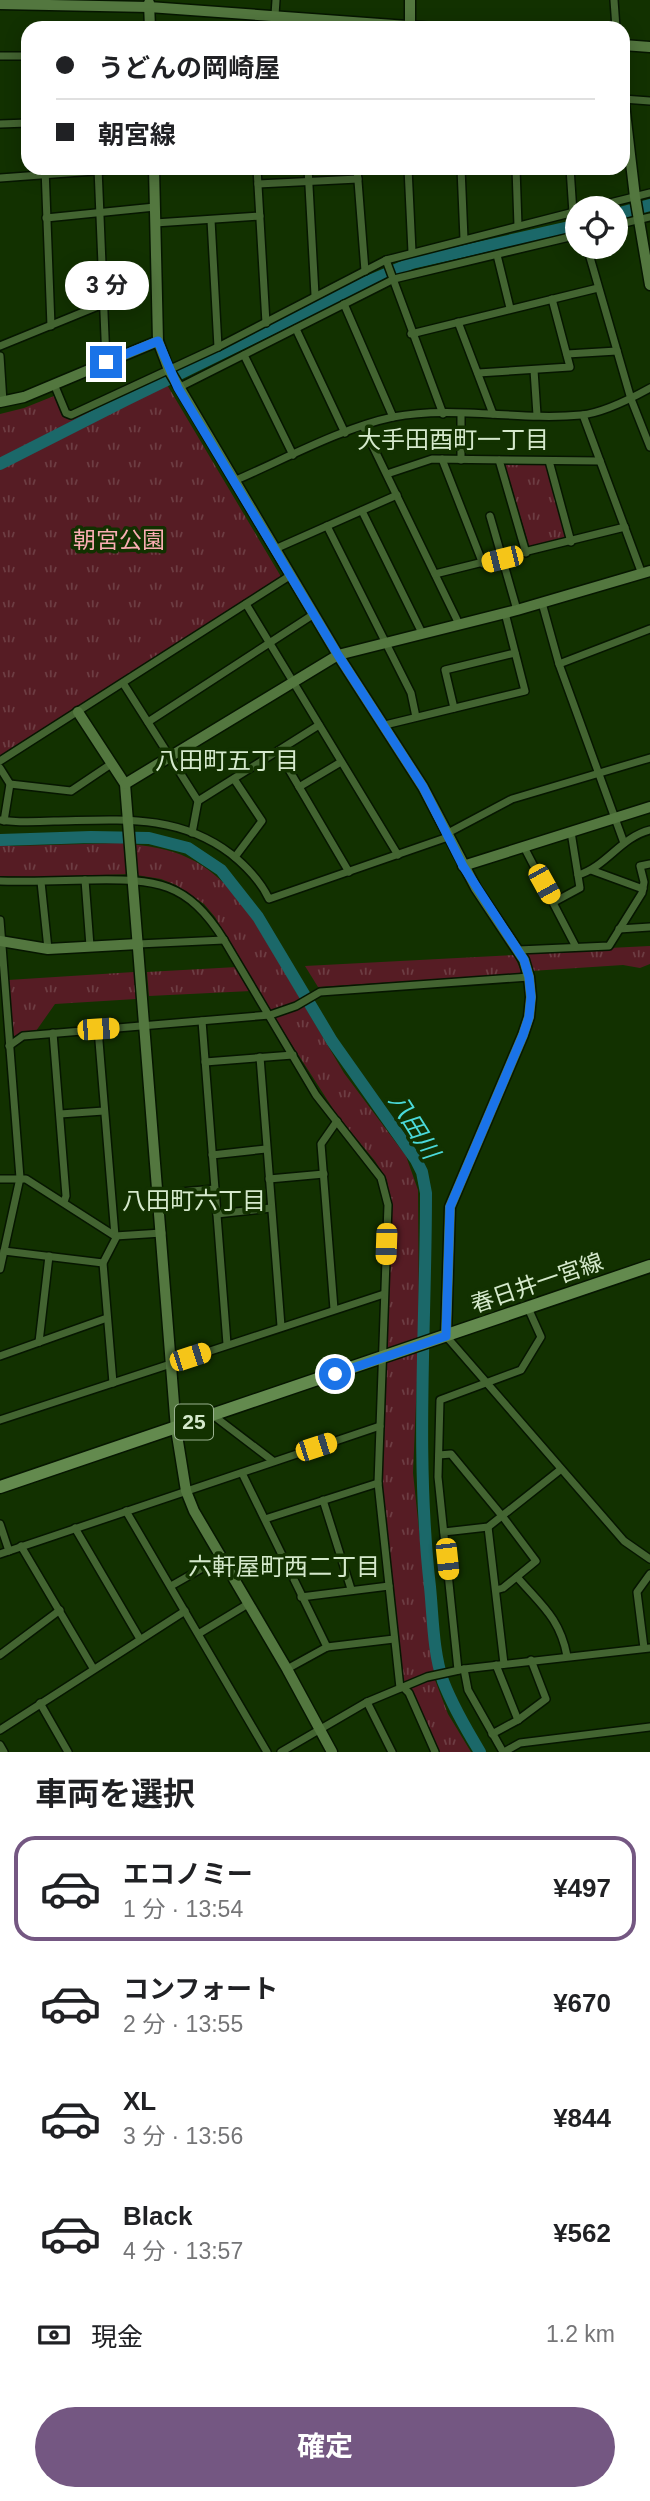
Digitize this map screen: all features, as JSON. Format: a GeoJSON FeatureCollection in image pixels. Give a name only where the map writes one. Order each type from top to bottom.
{"type":"FeatureCollection","features":[{"type":"Feature","properties":{"kind":"main road","name":"春日井一宮線"},"geometry":{"type":"LineString","coordinates":[[0,1487],[650,1266]]}},
{"type":"Feature","properties":{"kind":"street"},"geometry":{"type":"LineString","coordinates":[[275,15],[276,0]]}},
{"type":"Feature","properties":{"kind":"street"},"geometry":{"type":"LineString","coordinates":[[406,21],[410,0]]}},
{"type":"Feature","properties":{"kind":"street"},"geometry":{"type":"LineString","coordinates":[[614,0],[616,21]]}},
{"type":"Feature","properties":{"kind":"street"},"geometry":{"type":"LineString","coordinates":[[0,4],[149,4],[346,21]]}},
{"type":"Feature","properties":{"kind":"street"},"geometry":{"type":"LineString","coordinates":[[630,46],[650,47]]}},
{"type":"Feature","properties":{"kind":"street"},"geometry":{"type":"LineString","coordinates":[[0,55],[21,56]]}},
{"type":"Feature","properties":{"kind":"street"},"geometry":{"type":"LineString","coordinates":[[630,99],[650,101]]}},
{"type":"Feature","properties":{"kind":"street"},"geometry":{"type":"LineString","coordinates":[[0,124],[21,124]]}},
{"type":"Feature","properties":{"kind":"street"},"geometry":{"type":"LineString","coordinates":[[630,157],[635,199],[642,217],[650,285]]}},
{"type":"Feature","properties":{"kind":"street"},"geometry":{"type":"LineString","coordinates":[[0,178],[21,175]]}},
{"type":"Feature","properties":{"kind":"street"},"geometry":{"type":"LineString","coordinates":[[45,175],[51,326]]}},
{"type":"Feature","properties":{"kind":"street"},"geometry":{"type":"LineString","coordinates":[[98,175],[106,362]]}},
{"type":"Feature","properties":{"kind":"street"},"geometry":{"type":"LineString","coordinates":[[154,175],[158,341],[172,377],[338,655],[423,787],[463,866],[518,950],[529,977],[529,1017],[523,1035],[450,1207],[440,1338],[484,1383],[624,1541],[650,1559]]}},
{"type":"Feature","properties":{"kind":"street"},"geometry":{"type":"LineString","coordinates":[[257,175],[266,323]]}},
{"type":"Feature","properties":{"kind":"street"},"geometry":{"type":"LineString","coordinates":[[308,175],[314,295]]}},
{"type":"Feature","properties":{"kind":"street"},"geometry":{"type":"LineString","coordinates":[[358,175],[365,271]]}},
{"type":"Feature","properties":{"kind":"street"},"geometry":{"type":"LineString","coordinates":[[408,175],[412,252]]}},
{"type":"Feature","properties":{"kind":"street"},"geometry":{"type":"LineString","coordinates":[[461,175],[464,239]]}},
{"type":"Feature","properties":{"kind":"street"},"geometry":{"type":"LineString","coordinates":[[516,175],[519,226]]}},
{"type":"Feature","properties":{"kind":"street"},"geometry":{"type":"LineString","coordinates":[[571,175],[573,196]]}},
{"type":"Feature","properties":{"kind":"street"},"geometry":{"type":"LineString","coordinates":[[258,184],[358,179]]}},
{"type":"Feature","properties":{"kind":"street"},"geometry":{"type":"LineString","coordinates":[[628,200],[650,193]]}},
{"type":"Feature","properties":{"kind":"street"},"geometry":{"type":"LineString","coordinates":[[46,218],[155,207]]}},
{"type":"Feature","properties":{"kind":"street"},"geometry":{"type":"LineString","coordinates":[[172,377],[218,347],[386,260],[565,214]]}},
{"type":"Feature","properties":{"kind":"street"},"geometry":{"type":"LineString","coordinates":[[155,223],[260,216]]}},
{"type":"Feature","properties":{"kind":"street"},"geometry":{"type":"LineString","coordinates":[[211,220],[218,347]]}},
{"type":"Feature","properties":{"kind":"street"},"geometry":{"type":"LineString","coordinates":[[54,384],[66,413],[71,415],[172,377],[244,355],[394,279],[565,238]]}},
{"type":"Feature","properties":{"kind":"street"},"geometry":{"type":"LineString","coordinates":[[497,255],[510,309]]}},
{"type":"Feature","properties":{"kind":"street"},"geometry":{"type":"LineString","coordinates":[[590,259],[631,399],[650,447]]}},
{"type":"Feature","properties":{"kind":"street"},"geometry":{"type":"LineString","coordinates":[[386,260],[411,334],[443,414]]}},
{"type":"Feature","properties":{"kind":"street"},"geometry":{"type":"LineString","coordinates":[[411,334],[598,288]]}},
{"type":"Feature","properties":{"kind":"street"},"geometry":{"type":"LineString","coordinates":[[478,373],[570,367],[552,299]]}},
{"type":"Feature","properties":{"kind":"street"},"geometry":{"type":"LineString","coordinates":[[0,346],[103,304]]}},
{"type":"Feature","properties":{"kind":"street"},"geometry":{"type":"LineString","coordinates":[[344,304],[393,417]]}},
{"type":"Feature","properties":{"kind":"street"},"geometry":{"type":"LineString","coordinates":[[458,323],[493,414]]}},
{"type":"Feature","properties":{"kind":"street"},"geometry":{"type":"LineString","coordinates":[[296,329],[345,433]]}},
{"type":"Feature","properties":{"kind":"street"},"geometry":{"type":"LineString","coordinates":[[0,356],[1,402],[24,397],[158,341]]}},
{"type":"Feature","properties":{"kind":"street"},"geometry":{"type":"LineString","coordinates":[[567,354],[617,351]]}},
{"type":"Feature","properties":{"kind":"street"},"geometry":{"type":"LineString","coordinates":[[244,355],[293,455]]}},
{"type":"Feature","properties":{"kind":"street"},"geometry":{"type":"LineString","coordinates":[[534,370],[537,415]]}},
{"type":"Feature","properties":{"kind":"street"},"geometry":{"type":"LineString","coordinates":[[234,481],[345,433],[393,417],[443,414],[583,415],[631,399],[650,388]]}},
{"type":"Feature","properties":{"kind":"street"},"geometry":{"type":"LineString","coordinates":[[461,414],[461,460]]}},
{"type":"Feature","properties":{"kind":"street"},"geometry":{"type":"LineString","coordinates":[[125,784],[338,655],[517,610],[646,573],[625,527],[583,415]]}},
{"type":"Feature","properties":{"kind":"street"},"geometry":{"type":"LineString","coordinates":[[363,426],[459,624]]}},
{"type":"Feature","properties":{"kind":"street"},"geometry":{"type":"LineString","coordinates":[[387,474],[432,459],[600,461]]}},
{"type":"Feature","properties":{"kind":"street"},"geometry":{"type":"LineString","coordinates":[[442,459],[483,564]]}},
{"type":"Feature","properties":{"kind":"street"},"geometry":{"type":"LineString","coordinates":[[499,460],[526,553]]}},
{"type":"Feature","properties":{"kind":"street"},"geometry":{"type":"LineString","coordinates":[[549,461],[571,542]]}},
{"type":"Feature","properties":{"kind":"street"},"geometry":{"type":"LineString","coordinates":[[275,549],[397,495]]}},
{"type":"Feature","properties":{"kind":"street"},"geometry":{"type":"LineString","coordinates":[[362,511],[422,633]]}},
{"type":"Feature","properties":{"kind":"street"},"geometry":{"type":"LineString","coordinates":[[489,516],[517,610]]}},
{"type":"Feature","properties":{"kind":"street"},"geometry":{"type":"LineString","coordinates":[[327,526],[411,693],[416,717]]}},
{"type":"Feature","properties":{"kind":"street"},"geometry":{"type":"LineString","coordinates":[[435,574],[625,527]]}},
{"type":"Feature","properties":{"kind":"street"},"geometry":{"type":"LineString","coordinates":[[0,761],[291,575]]}},
{"type":"Feature","properties":{"kind":"street"},"geometry":{"type":"LineString","coordinates":[[542,603],[559,664],[624,842]]}},
{"type":"Feature","properties":{"kind":"street"},"geometry":{"type":"LineString","coordinates":[[246,604],[398,855]]}},
{"type":"Feature","properties":{"kind":"street"},"geometry":{"type":"LineString","coordinates":[[385,725],[525,691],[505,613]]}},
{"type":"Feature","properties":{"kind":"street"},"geometry":{"type":"LineString","coordinates":[[148,722],[314,614]]}},
{"type":"Feature","properties":{"kind":"street"},"geometry":{"type":"LineString","coordinates":[[559,664],[650,629]]}},
{"type":"Feature","properties":{"kind":"street"},"geometry":{"type":"LineString","coordinates":[[454,708],[445,670],[516,653]]}},
{"type":"Feature","properties":{"kind":"street"},"geometry":{"type":"LineString","coordinates":[[123,683],[198,801],[192,833]]}},
{"type":"Feature","properties":{"kind":"street"},"geometry":{"type":"LineString","coordinates":[[78,712],[125,784],[176,1429],[186,1491],[220,1558],[287,1669],[332,1752]]}},
{"type":"Feature","properties":{"kind":"street"},"geometry":{"type":"LineString","coordinates":[[198,801],[319,725]]}},
{"type":"Feature","properties":{"kind":"street"},"geometry":{"type":"LineString","coordinates":[[278,751],[349,872]]}},
{"type":"Feature","properties":{"kind":"street"},"geometry":{"type":"LineString","coordinates":[[0,768],[10,784],[2,821],[129,819],[157,822],[208,839],[235,857],[257,880],[269,899],[398,855],[447,835],[512,799],[650,758]]}},
{"type":"Feature","properties":{"kind":"street"},"geometry":{"type":"LineString","coordinates":[[299,787],[341,762]]}},
{"type":"Feature","properties":{"kind":"street"},"geometry":{"type":"LineString","coordinates":[[10,784],[71,791],[111,764]]}},
{"type":"Feature","properties":{"kind":"street"},"geometry":{"type":"LineString","coordinates":[[234,779],[262,821],[235,857]]}},
{"type":"Feature","properties":{"kind":"street"},"geometry":{"type":"LineString","coordinates":[[463,866],[650,807]]}},
{"type":"Feature","properties":{"kind":"street"},"geometry":{"type":"LineString","coordinates":[[578,875],[591,870],[638,833],[650,830]]}},
{"type":"Feature","properties":{"kind":"street"},"geometry":{"type":"LineString","coordinates":[[554,902],[580,888],[571,832]]}},
{"type":"Feature","properties":{"kind":"street"},"geometry":{"type":"LineString","coordinates":[[523,847],[576,947]]}},
{"type":"Feature","properties":{"kind":"street"},"geometry":{"type":"LineString","coordinates":[[518,950],[609,946],[645,891],[640,866],[650,864]]}},
{"type":"Feature","properties":{"kind":"street"},"geometry":{"type":"LineString","coordinates":[[591,870],[645,891]]}},
{"type":"Feature","properties":{"kind":"street"},"geometry":{"type":"LineString","coordinates":[[0,881],[133,879],[156,882],[184,895],[197,905],[213,922],[316,1095],[372,1164],[386,1191],[385,1357],[378,1483],[394,1639],[402,1688],[409,1693],[435,1752]]}},
{"type":"Feature","properties":{"kind":"street"},"geometry":{"type":"LineString","coordinates":[[85,880],[90,947]]}},
{"type":"Feature","properties":{"kind":"street"},"geometry":{"type":"LineString","coordinates":[[41,882],[48,949]]}},
{"type":"Feature","properties":{"kind":"street"},"geometry":{"type":"LineString","coordinates":[[0,920],[2,977],[20,1178],[0,1269]]}},
{"type":"Feature","properties":{"kind":"street"},"geometry":{"type":"LineString","coordinates":[[619,929],[650,927]]}},
{"type":"Feature","properties":{"kind":"street"},"geometry":{"type":"LineString","coordinates":[[1,941],[48,949],[224,940]]}},
{"type":"Feature","properties":{"kind":"street"},"geometry":{"type":"LineString","coordinates":[[9,1046],[23,1036],[270,1016],[296,1006],[320,992],[529,977]]}},
{"type":"Feature","properties":{"kind":"street"},"geometry":{"type":"LineString","coordinates":[[202,1021],[227,1345]]}},
{"type":"Feature","properties":{"kind":"street"},"geometry":{"type":"LineString","coordinates":[[98,1029],[116,1236],[103,1263],[113,1383]]}},
{"type":"Feature","properties":{"kind":"street"},"geometry":{"type":"LineString","coordinates":[[53,1033],[66,1195],[64,1202]]}},
{"type":"Feature","properties":{"kind":"street"},"geometry":{"type":"LineString","coordinates":[[205,1062],[293,1055]]}},
{"type":"Feature","properties":{"kind":"street"},"geometry":{"type":"LineString","coordinates":[[260,1058],[281,1326]]}},
{"type":"Feature","properties":{"kind":"street"},"geometry":{"type":"LineString","coordinates":[[60,1114],[104,1111]]}},
{"type":"Feature","properties":{"kind":"street"},"geometry":{"type":"LineString","coordinates":[[334,1309],[321,1144],[337,1121]]}},
{"type":"Feature","properties":{"kind":"street"},"geometry":{"type":"LineString","coordinates":[[212,1155],[266,1149]]}},
{"type":"Feature","properties":{"kind":"street"},"geometry":{"type":"LineString","coordinates":[[269,1179],[324,1174]]}},
{"type":"Feature","properties":{"kind":"street"},"geometry":{"type":"LineString","coordinates":[[0,1179],[20,1178],[64,1202],[116,1236],[162,1233]]}},
{"type":"Feature","properties":{"kind":"street"},"geometry":{"type":"LineString","coordinates":[[157,1194],[215,1189]]}},
{"type":"Feature","properties":{"kind":"street"},"geometry":{"type":"LineString","coordinates":[[217,1214],[271,1208]]}},
{"type":"Feature","properties":{"kind":"street"},"geometry":{"type":"LineString","coordinates":[[4,1251],[103,1263]]}},
{"type":"Feature","properties":{"kind":"street"},"geometry":{"type":"LineString","coordinates":[[38,1342],[49,1256]]}},
{"type":"Feature","properties":{"kind":"street"},"geometry":{"type":"LineString","coordinates":[[0,1420],[384,1294]]}},
{"type":"Feature","properties":{"kind":"street"},"geometry":{"type":"LineString","coordinates":[[528,1308],[541,1337],[521,1370],[440,1400],[438,1477],[461,1669],[468,1690],[504,1752],[520,1743],[650,1727]]}},
{"type":"Feature","properties":{"kind":"street"},"geometry":{"type":"LineString","coordinates":[[0,1356],[107,1318]]}},
{"type":"Feature","properties":{"kind":"street"},"geometry":{"type":"LineString","coordinates":[[214,1416],[273,1461]]}},
{"type":"Feature","properties":{"kind":"street"},"geometry":{"type":"LineString","coordinates":[[0,1554],[380,1426]]}},
{"type":"Feature","properties":{"kind":"street"},"geometry":{"type":"LineString","coordinates":[[439,1455],[451,1454],[536,1561],[503,1588],[496,1590]]}},
{"type":"Feature","properties":{"kind":"street"},"geometry":{"type":"LineString","coordinates":[[444,1532],[488,1527],[560,1470]]}},
{"type":"Feature","properties":{"kind":"street"},"geometry":{"type":"LineString","coordinates":[[242,1473],[327,1647]]}},
{"type":"Feature","properties":{"kind":"street"},"geometry":{"type":"LineString","coordinates":[[265,1519],[378,1483]]}},
{"type":"Feature","properties":{"kind":"street"},"geometry":{"type":"LineString","coordinates":[[323,1500],[351,1589]]}},
{"type":"Feature","properties":{"kind":"street"},"geometry":{"type":"LineString","coordinates":[[126,1511],[200,1633],[267,1752]]}},
{"type":"Feature","properties":{"kind":"street"},"geometry":{"type":"LineString","coordinates":[[0,1524],[9,1551]]}},
{"type":"Feature","properties":{"kind":"street"},"geometry":{"type":"LineString","coordinates":[[488,1527],[496,1590],[500,1665],[518,1720]]}},
{"type":"Feature","properties":{"kind":"street"},"geometry":{"type":"LineString","coordinates":[[75,1528],[139,1639]]}},
{"type":"Feature","properties":{"kind":"street"},"geometry":{"type":"LineString","coordinates":[[22,1546],[93,1668]]}},
{"type":"Feature","properties":{"kind":"street"},"geometry":{"type":"LineString","coordinates":[[171,1586],[220,1558]]}},
{"type":"Feature","properties":{"kind":"street"},"geometry":{"type":"LineString","coordinates":[[281,1752],[366,1702],[427,1677],[461,1669],[531,1660],[648,1649],[637,1592],[650,1574]]}},
{"type":"Feature","properties":{"kind":"street"},"geometry":{"type":"LineString","coordinates":[[517,1577],[552,1617],[563,1635],[567,1656]]}},
{"type":"Feature","properties":{"kind":"street"},"geometry":{"type":"LineString","coordinates":[[301,1597],[389,1586]]}},
{"type":"Feature","properties":{"kind":"street"},"geometry":{"type":"LineString","coordinates":[[200,1633],[248,1604]]}},
{"type":"Feature","properties":{"kind":"street"},"geometry":{"type":"LineString","coordinates":[[0,1655],[60,1610]]}},
{"type":"Feature","properties":{"kind":"street"},"geometry":{"type":"LineString","coordinates":[[0,1730],[185,1611]]}},
{"type":"Feature","properties":{"kind":"street"},"geometry":{"type":"LineString","coordinates":[[287,1669],[327,1647],[394,1639]]}},
{"type":"Feature","properties":{"kind":"street"},"geometry":{"type":"LineString","coordinates":[[492,1734],[518,1720],[546,1699],[531,1660]]}},
{"type":"Feature","properties":{"kind":"street"},"geometry":{"type":"LineString","coordinates":[[366,1702],[392,1752]]}},
{"type":"Feature","properties":{"kind":"street"},"geometry":{"type":"LineString","coordinates":[[40,1703],[68,1752]]}},
{"type":"Feature","properties":{"kind":"street"},"geometry":{"type":"LineString","coordinates":[[0,1745],[4,1752]]}},
{"type":"Feature","properties":{"kind":"green space","name":"朝宮公園"},"geometry":{"type":"Polygon","coordinates":[[[159,377],[163,378],[280,579],[0,757],[0,414],[54,396],[67,419],[159,377]]]}},
{"type":"Feature","properties":{"kind":"green space"},"geometry":{"type":"Polygon","coordinates":[[[505,465],[547,465],[567,540],[530,549],[505,465]]]}},
{"type":"Feature","properties":{"kind":"green space"},"geometry":{"type":"Polygon","coordinates":[[[120,843],[158,848],[188,858],[215,875],[243,902],[344,1073],[406,1156],[418,1190],[419,1333],[413,1473],[435,1680],[448,1714],[471,1752],[439,1752],[411,1691],[402,1679],[382,1482],[391,1209],[387,1180],[337,1115],[215,917],[204,904],[176,885],[161,879],[130,874],[0,876],[0,845],[120,843]]]}},
{"type":"Feature","properties":{"kind":"green space"},"geometry":{"type":"Polygon","coordinates":[[[650,946],[650,964],[640,968],[623,965],[531,971],[526,955],[527,952],[650,946]]]}},
{"type":"Feature","properties":{"kind":"green space"},"geometry":{"type":"Polygon","coordinates":[[[514,955],[521,971],[519,974],[318,987],[305,966],[514,955]]]}},
{"type":"Feature","properties":{"kind":"green space"},"geometry":{"type":"Polygon","coordinates":[[[237,967],[251,991],[149,996],[147,972],[237,967]]]}},
{"type":"Feature","properties":{"kind":"green space"},"geometry":{"type":"Polygon","coordinates":[[[134,972],[136,999],[55,1004],[36,1031],[22,1032],[17,1037],[12,1035],[8,980],[134,972]]]}},
{"type":"Feature","properties":{"kind":"waterway"},"geometry":{"type":"LineString","coordinates":[[628,211],[650,205]]}},
{"type":"Feature","properties":{"kind":"waterway"},"geometry":{"type":"LineString","coordinates":[[0,464],[367,282],[412,263],[565,228]]}},
{"type":"Feature","properties":{"kind":"waterway","name":"八田川"},"geometry":{"type":"LineString","coordinates":[[0,840],[149,838],[188,848],[221,870],[258,917],[332,1041],[416,1160],[422,1172],[426,1193],[422,1439],[434,1634],[443,1681],[455,1709],[480,1752]]}},
{"type":"Feature","properties":{"kind":"district","name":"大手田酉町一丁目"},"geometry":{"type":"Point","coordinates":[453,440]}},
{"type":"Feature","properties":{"kind":"district","name":"八田町五丁目"},"geometry":{"type":"Point","coordinates":[227,761]}},
{"type":"Feature","properties":{"kind":"district","name":"八田町六丁目"},"geometry":{"type":"Point","coordinates":[194,1201]}},
{"type":"Feature","properties":{"kind":"district","name":"六軒屋町西二丁目"},"geometry":{"type":"Point","coordinates":[284,1567]}},
{"type":"Feature","properties":{"kind":"route"},"geometry":{"type":"LineString","coordinates":[[106,362],[158,341],[178,388],[338,655],[423,787],[463,866],[524,960],[529,977],[529,1017],[523,1035],[450,1207],[446,1336],[335,1374]]}}]}
